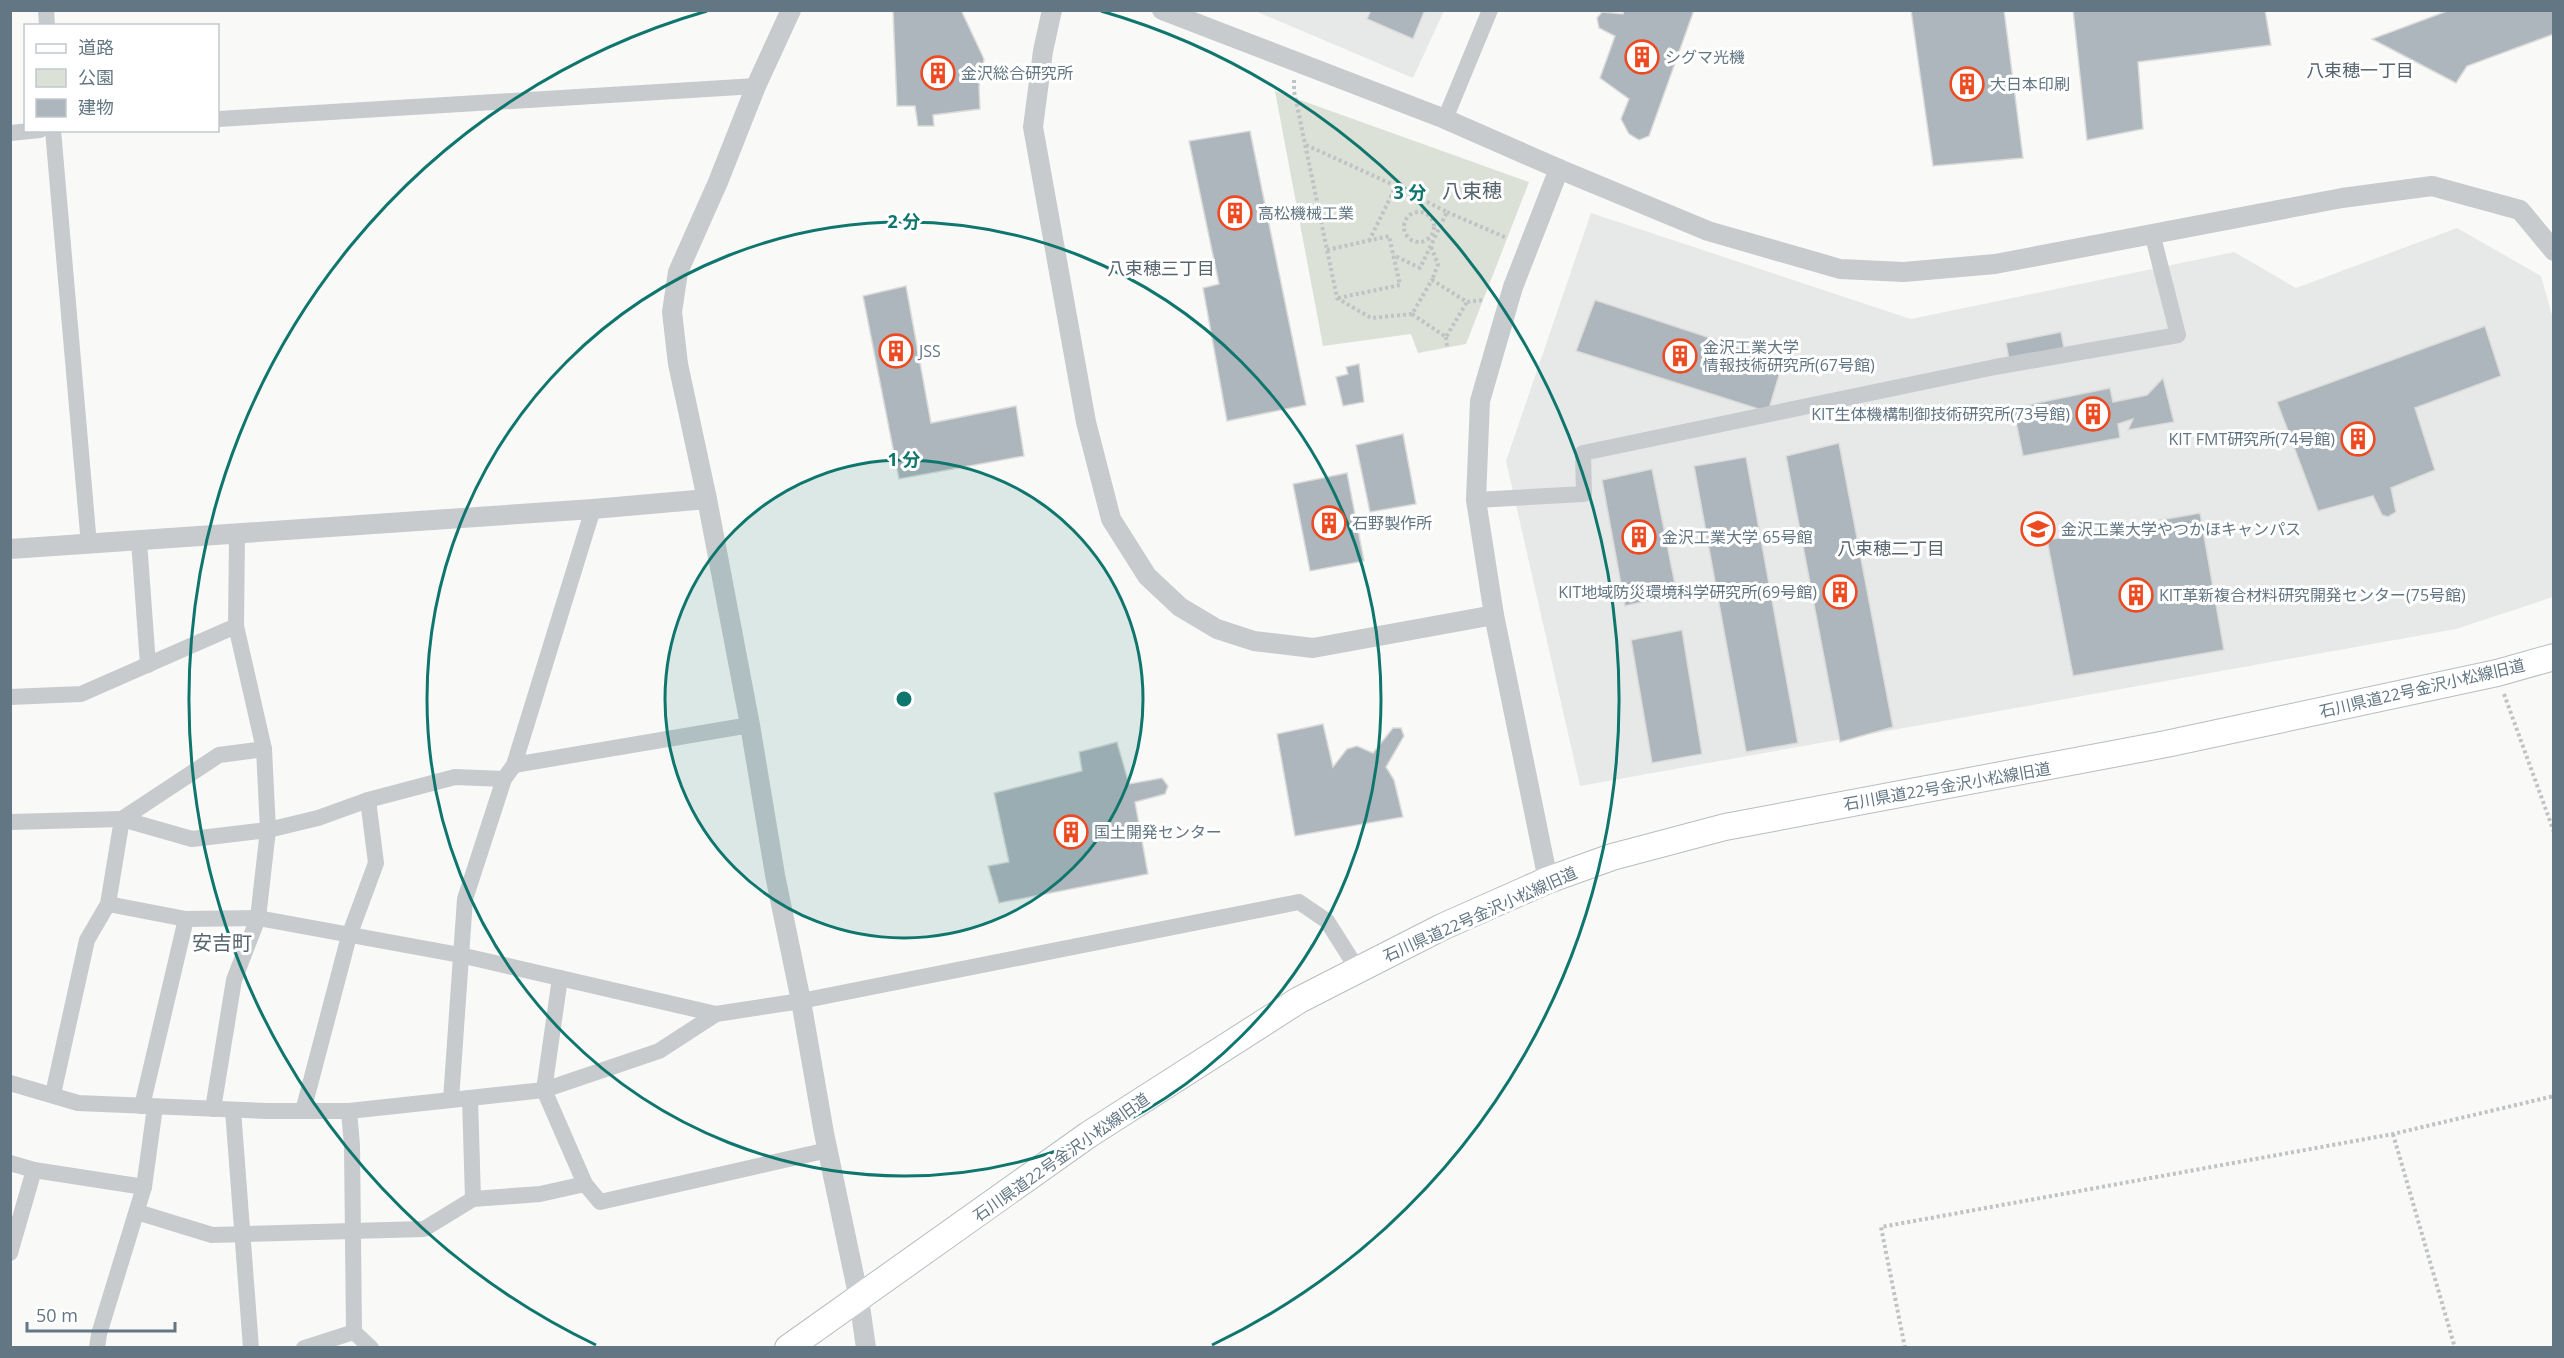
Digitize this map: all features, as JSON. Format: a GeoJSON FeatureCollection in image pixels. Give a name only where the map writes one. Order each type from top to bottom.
{"type":"FeatureCollection","features":[{"type":"Feature","properties":{"kind":"main road","name":"石川県道22号金沢小松線旧道"},"geometry":{"type":"LineString","coordinates":[[788,1347],[1088,1135],[1299,1000],[1442,927],[1548,880],[1612,857],[1725,826],[2166,744],[2497,673],[2553,657]]}},
{"type":"Feature","properties":{"kind":"street"},"geometry":{"type":"LineString","coordinates":[[791,10],[756,86],[718,182],[678,272],[672,312],[678,364],[707,499],[750,725],[775,875],[859,1299],[866,1347]]}},
{"type":"Feature","properties":{"kind":"street"},"geometry":{"type":"LineString","coordinates":[[1052,10],[1043,51],[1033,128],[1086,422],[1111,519],[1147,576],[1179,607],[1217,629],[1254,641],[1313,648],[1494,615]]}},
{"type":"Feature","properties":{"kind":"street"},"geometry":{"type":"LineString","coordinates":[[1162,10],[1445,118],[1559,169],[1708,231],[1840,269],[1904,272],[1995,264],[2342,198],[2432,186],[2520,210],[2553,251]]}},
{"type":"Feature","properties":{"kind":"street"},"geometry":{"type":"LineString","coordinates":[[1445,118],[1490,10]]}},
{"type":"Feature","properties":{"kind":"street"},"geometry":{"type":"LineString","coordinates":[[219,119],[756,86]]}},
{"type":"Feature","properties":{"kind":"street"},"geometry":{"type":"LineString","coordinates":[[53,132],[88,544]]}},
{"type":"Feature","properties":{"kind":"street"},"geometry":{"type":"LineString","coordinates":[[1548,880],[1494,615],[1476,500],[1480,401],[1513,287],[1559,169]]}},
{"type":"Feature","properties":{"kind":"street"},"geometry":{"type":"LineString","coordinates":[[1476,500],[1584,494],[1582,453],[1995,367],[2178,335],[2152,233]]}},
{"type":"Feature","properties":{"kind":"street"},"geometry":{"type":"LineString","coordinates":[[10,549],[593,509],[707,499]]}},
{"type":"Feature","properties":{"kind":"street"},"geometry":{"type":"LineString","coordinates":[[451,1100],[465,899],[504,779],[514,765],[593,509]]}},
{"type":"Feature","properties":{"kind":"street"},"geometry":{"type":"LineString","coordinates":[[213,1109],[234,980],[258,918],[268,830],[264,749],[236,626],[237,534]]}},
{"type":"Feature","properties":{"kind":"street"},"geometry":{"type":"LineString","coordinates":[[139,541],[148,665]]}},
{"type":"Feature","properties":{"kind":"street"},"geometry":{"type":"LineString","coordinates":[[10,697],[81,694],[236,626]]}},
{"type":"Feature","properties":{"kind":"street"},"geometry":{"type":"LineString","coordinates":[[514,765],[750,725]]}},
{"type":"Feature","properties":{"kind":"street"},"geometry":{"type":"LineString","coordinates":[[53,1094],[87,940],[108,904],[122,819],[219,755],[264,749]]}},
{"type":"Feature","properties":{"kind":"street"},"geometry":{"type":"LineString","coordinates":[[10,822],[122,819],[192,839],[268,830],[318,818],[368,801],[454,777],[504,779]]}},
{"type":"Feature","properties":{"kind":"street"},"geometry":{"type":"LineString","coordinates":[[303,1111],[349,936],[376,863],[368,801]]}},
{"type":"Feature","properties":{"kind":"street"},"geometry":{"type":"LineString","coordinates":[[108,904],[186,919],[258,918],[460,955],[716,1014],[801,1001],[1299,902],[1327,921],[1358,970]]}},
{"type":"Feature","properties":{"kind":"street"},"geometry":{"type":"LineString","coordinates":[[97,1347],[144,1187],[149,1107],[186,919]]}},
{"type":"Feature","properties":{"kind":"street"},"geometry":{"type":"LineString","coordinates":[[560,978],[544,1090],[585,1184],[600,1202],[828,1150]]}},
{"type":"Feature","properties":{"kind":"street"},"geometry":{"type":"LineString","coordinates":[[10,1083],[78,1103],[233,1110],[350,1111],[544,1090],[659,1051],[716,1014]]}},
{"type":"Feature","properties":{"kind":"street"},"geometry":{"type":"LineString","coordinates":[[470,1098],[473,1199]]}},
{"type":"Feature","properties":{"kind":"street"},"geometry":{"type":"LineString","coordinates":[[233,1110],[251,1347]]}},
{"type":"Feature","properties":{"kind":"street"},"geometry":{"type":"LineString","coordinates":[[350,1111],[354,1232],[354,1332],[371,1347]]}},
{"type":"Feature","properties":{"kind":"street"},"geometry":{"type":"LineString","coordinates":[[10,1163],[33,1170],[144,1187]]}},
{"type":"Feature","properties":{"kind":"street"},"geometry":{"type":"LineString","coordinates":[[10,1253],[33,1170]]}},
{"type":"Feature","properties":{"kind":"street"},"geometry":{"type":"LineString","coordinates":[[137,1212],[212,1235],[424,1229],[473,1199],[540,1194],[585,1184]]}},
{"type":"Feature","properties":{"kind":"street"},"geometry":{"type":"LineString","coordinates":[[304,1347],[354,1332]]}},
{"type":"Feature","properties":{"kind":"path"},"geometry":{"type":"LineString","coordinates":[[1295,61],[1294,91],[1337,298],[1371,318],[1412,314],[1446,337]]}},
{"type":"Feature","properties":{"kind":"path"},"geometry":{"type":"LineString","coordinates":[[1305,145],[1507,238]]}},
{"type":"Feature","properties":{"kind":"path"},"geometry":{"type":"LineString","coordinates":[[1369,241],[1396,186]]}},
{"type":"Feature","properties":{"kind":"path"},"geometry":{"type":"LineString","coordinates":[[1421,212],[1430,216],[1434,225],[1432,235],[1419,243],[1406,236],[1403,227],[1411,214],[1421,212]]}},
{"type":"Feature","properties":{"kind":"path"},"geometry":{"type":"LineString","coordinates":[[1393,255],[1420,268],[1447,212]]}},
{"type":"Feature","properties":{"kind":"path"},"geometry":{"type":"LineString","coordinates":[[1327,250],[1389,236],[1400,285],[1337,298]]}},
{"type":"Feature","properties":{"kind":"path"},"geometry":{"type":"LineString","coordinates":[[1412,314],[1432,280],[1438,264],[1430,246]]}},
{"type":"Feature","properties":{"kind":"path"},"geometry":{"type":"LineString","coordinates":[[1432,280],[1467,302],[1482,300]]}},
{"type":"Feature","properties":{"kind":"path"},"geometry":{"type":"LineString","coordinates":[[1447,347],[1446,337],[1467,302]]}},
{"type":"Feature","properties":{"kind":"path"},"geometry":{"type":"LineString","coordinates":[[2497,673],[2553,831]]}},
{"type":"Feature","properties":{"kind":"path"},"geometry":{"type":"LineString","coordinates":[[1905,1347],[1881,1227],[2393,1134],[2553,1096]]}},
{"type":"Feature","properties":{"kind":"path"},"geometry":{"type":"LineString","coordinates":[[2393,1134],[2455,1347]]}},
{"type":"Feature","properties":{"kind":"shaded area"},"geometry":{"type":"Polygon","coordinates":[[[1255,11],[1444,11],[1413,78],[1255,11]]]}},
{"type":"Feature","properties":{"kind":"shaded area","name":"金沢工業大学やつかほキャンパス"},"geometry":{"type":"Polygon","coordinates":[[[1591,213],[1911,319],[2234,252],[2296,288],[2457,228],[2541,276],[2553,319],[2553,597],[2456,629],[1580,786],[1506,461],[1591,213]]]}},
{"type":"Feature","properties":{"kind":"green space"},"geometry":{"type":"Polygon","coordinates":[[[1275,91],[1529,182],[1466,344],[1418,353],[1411,334],[1323,346],[1275,91]]]}},
{"type":"Feature","properties":{"kind":"building","name":"金沢総合研究所"},"geometry":{"type":"Polygon","coordinates":[[[893,10],[961,10],[984,59],[979,87],[980,109],[933,115],[934,126],[918,126],[915,106],[897,106],[893,10]]]}},
{"type":"Feature","properties":{"kind":"building"},"geometry":{"type":"Polygon","coordinates":[[[1371,10],[1425,10],[1413,39],[1367,19],[1371,10]]]}},
{"type":"Feature","properties":{"kind":"building","name":"シグマ光機"},"geometry":{"type":"Polygon","coordinates":[[[1624,10],[1694,10],[1649,136],[1639,140],[1629,134],[1621,119],[1629,99],[1600,78],[1615,36],[1599,28],[1597,18],[1602,12],[1623,14],[1624,10]]]}},
{"type":"Feature","properties":{"kind":"building","name":"大日本印刷"},"geometry":{"type":"Polygon","coordinates":[[[1911,10],[2004,10],[2023,158],[1933,166],[1911,10]]]}},
{"type":"Feature","properties":{"kind":"building","name":"大日本印刷"},"geometry":{"type":"Polygon","coordinates":[[[2073,10],[2265,10],[2271,45],[2138,62],[2143,129],[2087,140],[2073,10]]]}},
{"type":"Feature","properties":{"kind":"building"},"geometry":{"type":"Polygon","coordinates":[[[2450,10],[2554,10],[2554,34],[2467,66],[2456,83],[2372,39],[2450,10]]]}},
{"type":"Feature","properties":{"kind":"building","name":"高松機械工業"},"geometry":{"type":"Polygon","coordinates":[[[1250,131],[1306,405],[1227,421],[1203,288],[1219,284],[1189,141],[1250,131]]]}},
{"type":"Feature","properties":{"kind":"building","name":"JSS"},"geometry":{"type":"Polygon","coordinates":[[[906,286],[931,423],[1016,406],[1024,456],[899,479],[863,296],[906,286]]]}},
{"type":"Feature","properties":{"kind":"building","name":"金沢工業大学 情報技術研究所(67号館)"},"geometry":{"type":"Polygon","coordinates":[[[1595,300],[1783,362],[1768,412],[1576,351],[1595,300]]]}},
{"type":"Feature","properties":{"kind":"building","name":"KIT FMT研究所(74号館)"},"geometry":{"type":"Polygon","coordinates":[[[2485,326],[2501,376],[2415,408],[2435,470],[2391,488],[2396,512],[2388,517],[2382,515],[2373,496],[2318,511],[2277,402],[2485,326]]]}},
{"type":"Feature","properties":{"kind":"building"},"geometry":{"type":"Polygon","coordinates":[[[2061,332],[2064,348],[2009,360],[2006,343],[2061,332]]]}},
{"type":"Feature","properties":{"kind":"building"},"geometry":{"type":"Polygon","coordinates":[[[1359,364],[1364,402],[1343,406],[1336,377],[1348,374],[1346,367],[1359,364]]]}},
{"type":"Feature","properties":{"kind":"building","name":"KIT生体機構制御技術研究所(73号館)"},"geometry":{"type":"Polygon","coordinates":[[[2163,378],[2174,422],[2128,430],[2133,419],[2118,424],[2120,438],[2023,456],[2013,408],[2110,388],[2113,402],[2147,395],[2163,378]]]}},
{"type":"Feature","properties":{"kind":"building"},"geometry":{"type":"Polygon","coordinates":[[[1403,434],[1416,504],[1370,512],[1356,445],[1403,434]]]}},
{"type":"Feature","properties":{"kind":"building","name":"KIT地域防災環境科学研究所(69号館)"},"geometry":{"type":"Polygon","coordinates":[[[1839,443],[1893,727],[1840,742],[1786,456],[1839,443]]]}},
{"type":"Feature","properties":{"kind":"building"},"geometry":{"type":"Polygon","coordinates":[[[1746,457],[1798,743],[1746,752],[1694,466],[1746,457]]]}},
{"type":"Feature","properties":{"kind":"building","name":"金沢工業大学 65号館"},"geometry":{"type":"Polygon","coordinates":[[[1652,469],[1677,594],[1625,606],[1602,480],[1652,469]]]}},
{"type":"Feature","properties":{"kind":"building","name":"石野製作所"},"geometry":{"type":"Polygon","coordinates":[[[1347,473],[1364,561],[1310,571],[1293,484],[1347,473]]]}},
{"type":"Feature","properties":{"kind":"building","name":"KIT革新複合材料研究開発センター(75号館)"},"geometry":{"type":"Polygon","coordinates":[[[2200,513],[2224,650],[2073,676],[2047,540],[2200,513]]]}},
{"type":"Feature","properties":{"kind":"building"},"geometry":{"type":"Polygon","coordinates":[[[1682,630],[1702,754],[1652,763],[1631,640],[1682,630]]]}},
{"type":"Feature","properties":{"kind":"building"},"geometry":{"type":"Polygon","coordinates":[[[1323,724],[1333,767],[1347,749],[1357,746],[1373,753],[1393,728],[1401,728],[1404,736],[1386,767],[1394,780],[1403,817],[1295,836],[1277,734],[1323,724]]]}},
{"type":"Feature","properties":{"kind":"building","name":"国土開発センター"},"geometry":{"type":"Polygon","coordinates":[[[1117,742],[1129,784],[1162,778],[1168,786],[1165,794],[1135,802],[1148,874],[999,903],[988,866],[1009,862],[994,793],[1082,771],[1079,752],[1117,742]]]}},
{"type":"Feature","properties":{"kind":"place","name":"シグマ光機"},"geometry":{"type":"Point","coordinates":[1642,57]}},
{"type":"Feature","properties":{"kind":"place","name":"金沢総合研究所"},"geometry":{"type":"Point","coordinates":[938,73]}},
{"type":"Feature","properties":{"kind":"place","name":"大日本印刷"},"geometry":{"type":"Point","coordinates":[1967,84]}},
{"type":"Feature","properties":{"kind":"place","name":"高松機械工業"},"geometry":{"type":"Point","coordinates":[1235,213]}},
{"type":"Feature","properties":{"kind":"place","name":"JSS"},"geometry":{"type":"Point","coordinates":[896,351]}},
{"type":"Feature","properties":{"kind":"place","name":"金沢工業大学 情報技術研究所(67号館)"},"geometry":{"type":"Point","coordinates":[1680,356]}},
{"type":"Feature","properties":{"kind":"place","name":"KIT生体機構制御技術研究所(73号館)"},"geometry":{"type":"Point","coordinates":[2093,414]}},
{"type":"Feature","properties":{"kind":"place","name":"KIT FMT研究所(74号館)"},"geometry":{"type":"Point","coordinates":[2358,439]}},
{"type":"Feature","properties":{"kind":"place","name":"石野製作所"},"geometry":{"type":"Point","coordinates":[1329,523]}},
{"type":"Feature","properties":{"kind":"place","name":"金沢工業大学やつかほキャンパス"},"geometry":{"type":"Point","coordinates":[2038,529]}},
{"type":"Feature","properties":{"kind":"place","name":"金沢工業大学 65号館"},"geometry":{"type":"Point","coordinates":[1639,537]}},
{"type":"Feature","properties":{"kind":"place","name":"KIT地域防災環境科学研究所(69号館)"},"geometry":{"type":"Point","coordinates":[1840,592]}},
{"type":"Feature","properties":{"kind":"place","name":"KIT革新複合材料研究開発センター(75号館)"},"geometry":{"type":"Point","coordinates":[2136,595]}},
{"type":"Feature","properties":{"kind":"place","name":"国土開発センター"},"geometry":{"type":"Point","coordinates":[1071,832]}},
{"type":"Feature","properties":{"kind":"district","name":"八束穂一丁目"},"geometry":{"type":"Point","coordinates":[2360,71]}},
{"type":"Feature","properties":{"kind":"district","name":"八束穂"},"geometry":{"type":"Point","coordinates":[1472,191]}},
{"type":"Feature","properties":{"kind":"district","name":"八束穂三丁目"},"geometry":{"type":"Point","coordinates":[1161,269]}},
{"type":"Feature","properties":{"kind":"district","name":"八束穂二丁目"},"geometry":{"type":"Point","coordinates":[1891,549]}},
{"type":"Feature","properties":{"kind":"district","name":"安吉町"},"geometry":{"type":"Point","coordinates":[222,943]}}]}
